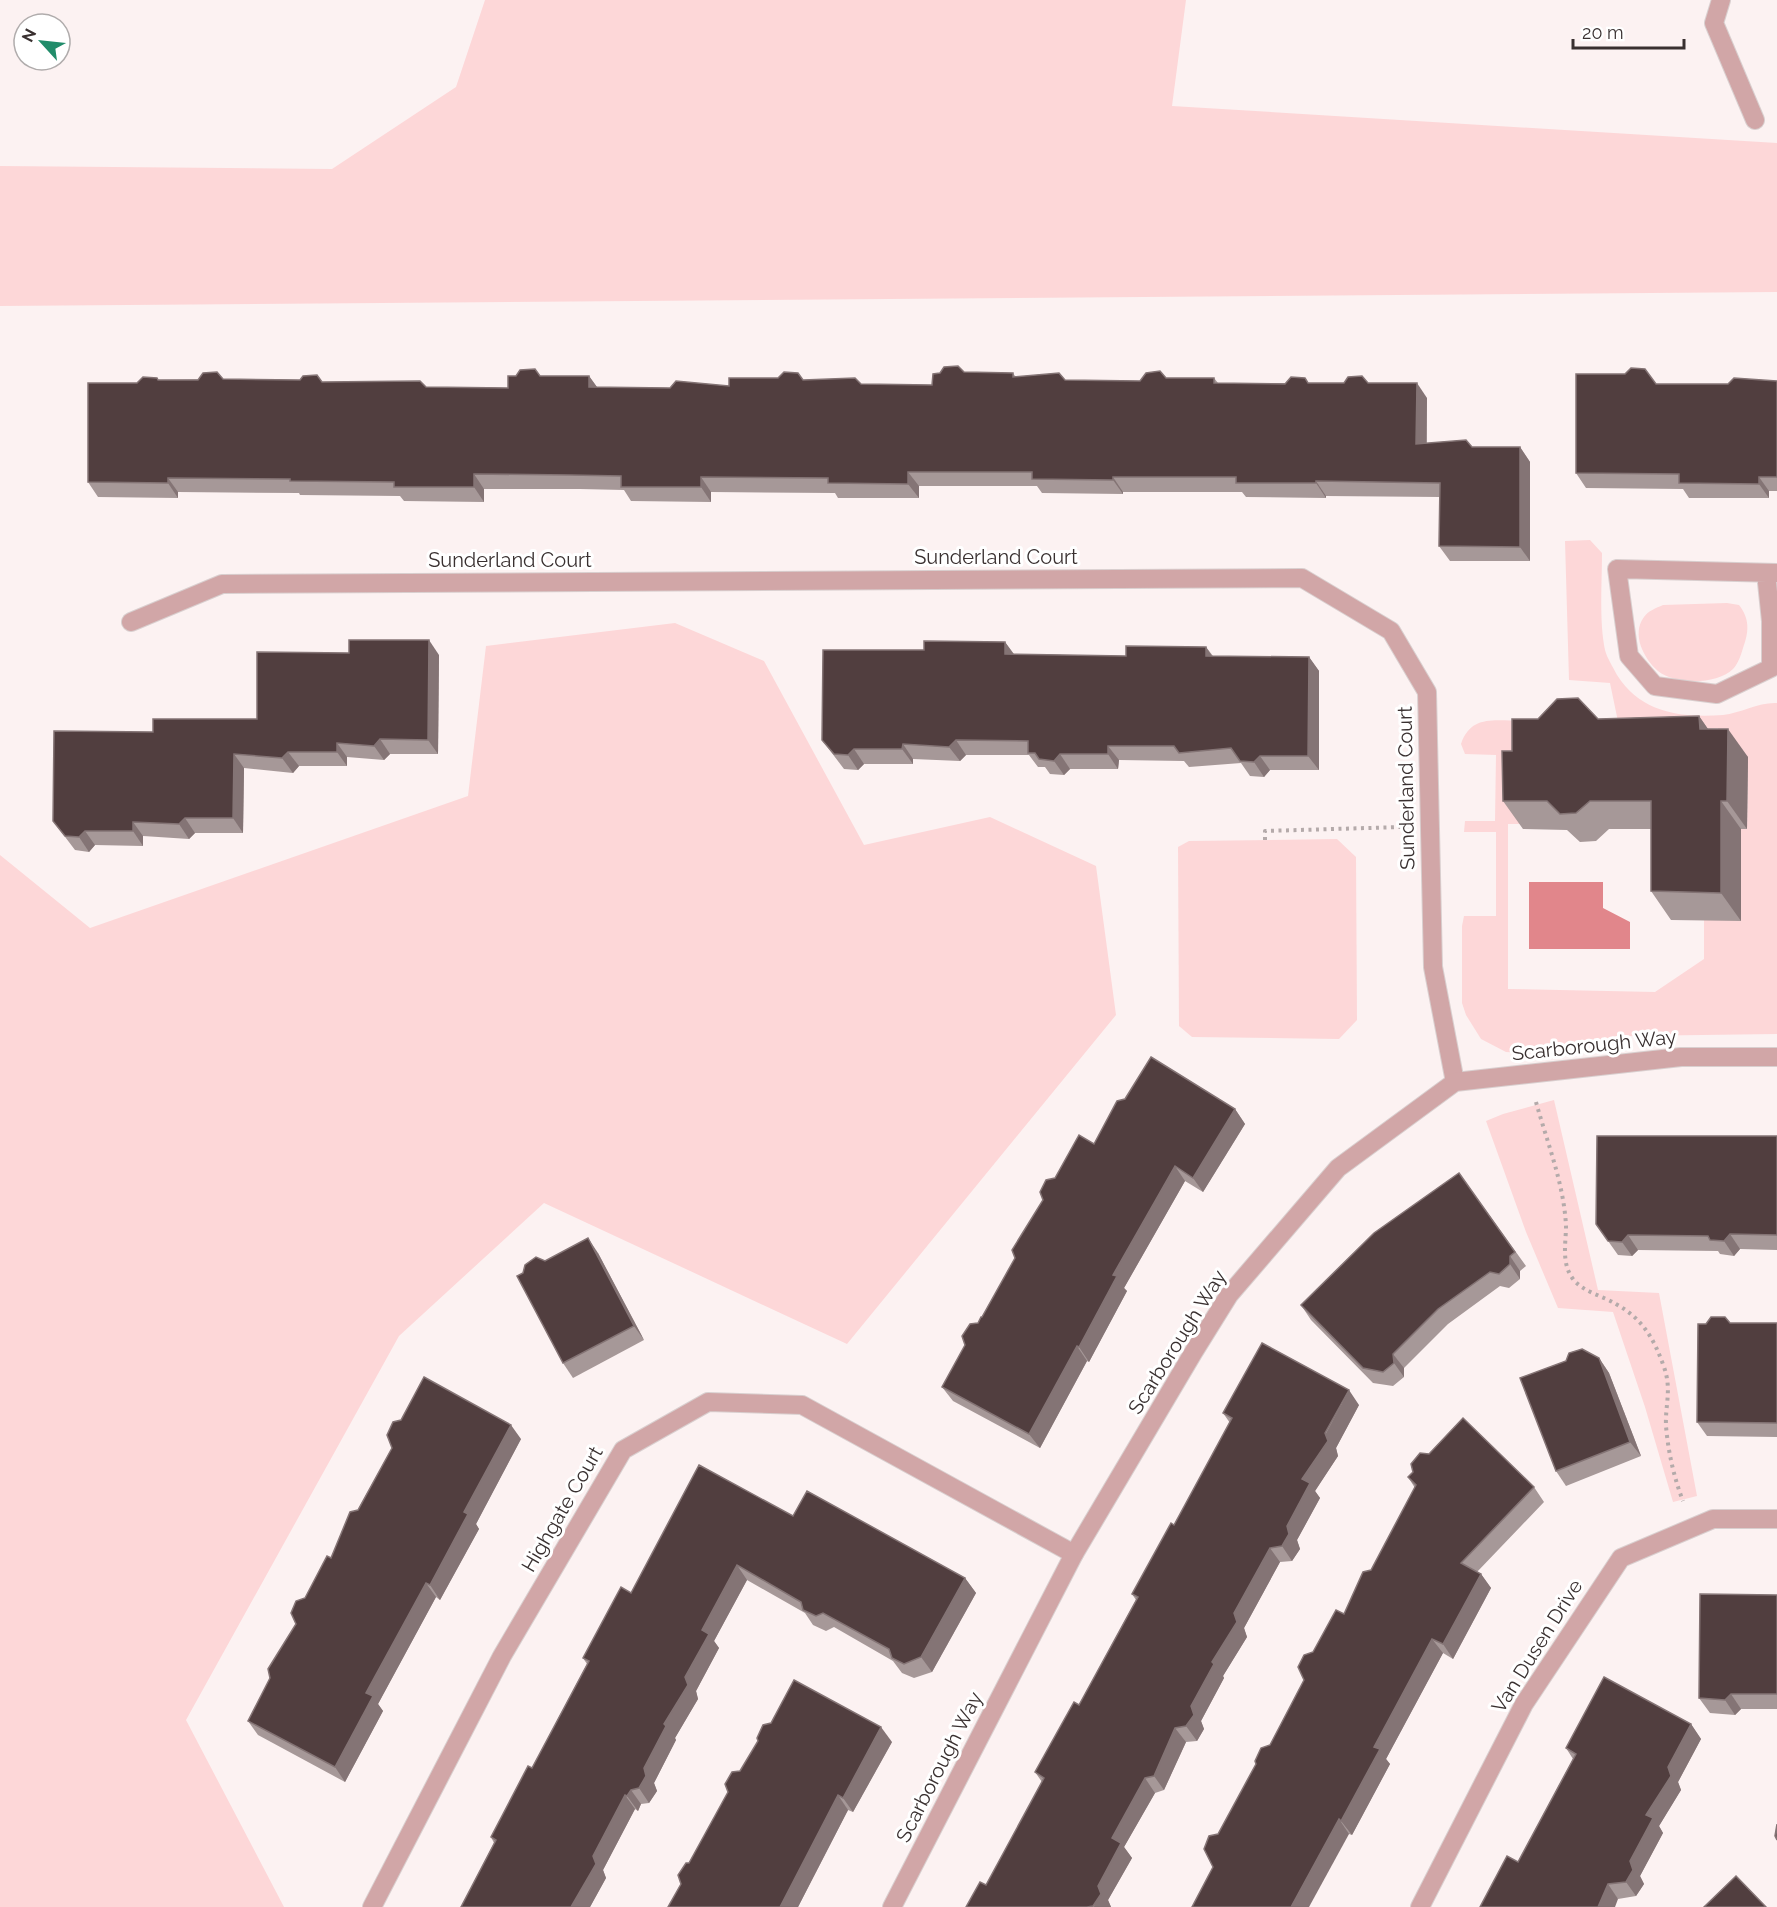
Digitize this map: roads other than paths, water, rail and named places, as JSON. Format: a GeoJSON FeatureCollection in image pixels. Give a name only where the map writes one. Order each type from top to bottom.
{"type":"FeatureCollection","features":[{"type":"Feature","properties":{"kind":"street"},"geometry":{"type":"LineString","coordinates":[[1721,0],[1714,23],[1755,120]]}},
{"type":"Feature","properties":{"kind":"street"},"geometry":{"type":"LineString","coordinates":[[1617,569],[1772,573],[1771,621],[1774,669],[1717,694],[1655,686],[1629,656],[1617,569]]}},
{"type":"Feature","properties":{"kind":"street","name":"Sunderland Court"},"geometry":{"type":"LineString","coordinates":[[131,622],[222,584],[1302,578],[1391,631],[1427,692],[1432,967],[1455,1082]]}},
{"type":"Feature","properties":{"kind":"street","name":"Scarborough Way"},"geometry":{"type":"LineString","coordinates":[[892,1907],[1074,1554],[1229,1295],[1338,1168],[1455,1082],[1682,1057],[1777,1057]]}},
{"type":"Feature","properties":{"kind":"street","name":"Highgate Court"},"geometry":{"type":"LineString","coordinates":[[372,1907],[502,1656],[623,1450],[708,1402],[802,1405],[1074,1554]]}},
{"type":"Feature","properties":{"kind":"street","name":"Van Dusen Drive"},"geometry":{"type":"LineString","coordinates":[[1420,1907],[1524,1704],[1621,1558],[1713,1519],[1777,1519]]}}]}
